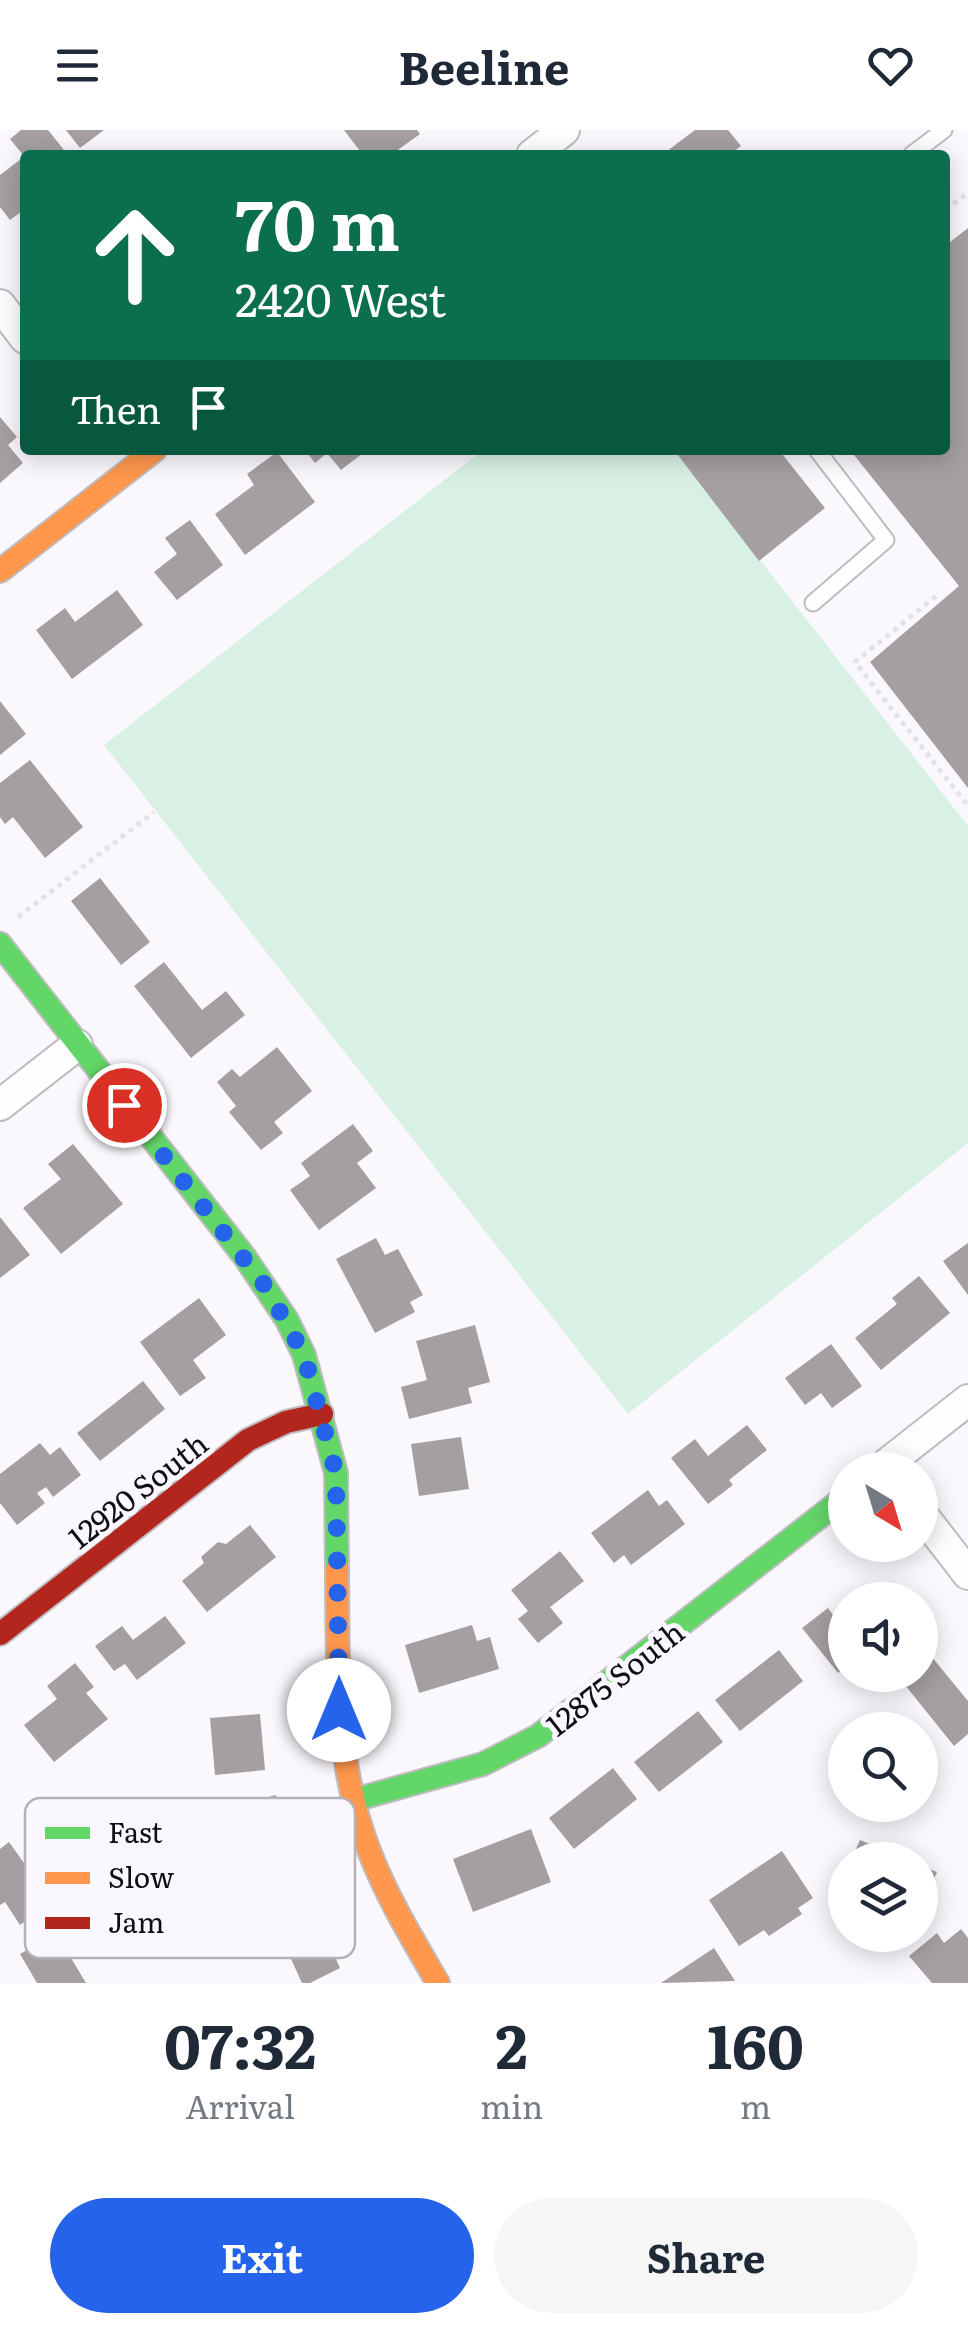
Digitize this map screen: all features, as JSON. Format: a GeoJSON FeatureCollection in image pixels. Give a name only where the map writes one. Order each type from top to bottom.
{"type":"FeatureCollection","features":[{"type":"Feature","properties":{"kind":"street"},"geometry":{"type":"LineString","coordinates":[[538,150],[564,130]]}},
{"type":"Feature","properties":{"kind":"street"},"geometry":{"type":"LineString","coordinates":[[0,306],[20,332]]}},
{"type":"Feature","properties":{"kind":"street"},"geometry":{"type":"LineString","coordinates":[[0,571],[121,460]]}},
{"type":"Feature","properties":{"kind":"street"},"geometry":{"type":"LineString","coordinates":[[0,944],[266,1287],[304,1355],[336,1473],[339,1710],[354,1798]]}},
{"type":"Feature","properties":{"kind":"street"},"geometry":{"type":"LineString","coordinates":[[0,1105],[77,1045]]}},
{"type":"Feature","properties":{"kind":"street"},"geometry":{"type":"LineString","coordinates":[[904,1452],[968,1400]]}},
{"type":"Feature","properties":{"kind":"street","name":"12920 South"},"geometry":{"type":"LineString","coordinates":[[0,1634],[248,1440],[286,1422],[322,1414]]}},
{"type":"Feature","properties":{"kind":"street","name":"12875 South"},"geometry":{"type":"LineString","coordinates":[[355,1800],[512,1752],[538,1736],[828,1509]]}},
{"type":"Feature","properties":{"kind":"street"},"geometry":{"type":"LineString","coordinates":[[938,1535],[968,1574]]}},
{"type":"Feature","properties":{"kind":"street"},"geometry":{"type":"LineString","coordinates":[[355,1804],[368,1849],[389,1898],[438,1983]]}},
{"type":"Feature","properties":{"kind":"lane"},"geometry":{"type":"LineString","coordinates":[[918,150],[944,130]]}},
{"type":"Feature","properties":{"kind":"lane"},"geometry":{"type":"LineString","coordinates":[[813,603],[886,540],[820,455]]}},
{"type":"Feature","properties":{"kind":"path"},"geometry":{"type":"LineString","coordinates":[[936,596],[856,662],[968,806]]}},
{"type":"Feature","properties":{"kind":"path"},"geometry":{"type":"LineString","coordinates":[[14,920],[154,812]]}},
{"type":"Feature","properties":{"kind":"green space"},"geometry":{"type":"Polygon","coordinates":[[[477,455],[678,455],[968,826],[968,1143],[628,1414],[104,745],[477,455]]]}},
{"type":"Feature","properties":{"kind":"building"},"geometry":{"type":"Polygon","coordinates":[[[21,130],[48,130],[64,150],[20,151],[10,139],[21,130]]]}},
{"type":"Feature","properties":{"kind":"building"},"geometry":{"type":"Polygon","coordinates":[[[66,130],[104,130],[80,148],[66,130]]]}},
{"type":"Feature","properties":{"kind":"building"},"geometry":{"type":"Polygon","coordinates":[[[344,130],[417,130],[420,134],[398,150],[359,150],[344,130]]]}},
{"type":"Feature","properties":{"kind":"building"},"geometry":{"type":"Polygon","coordinates":[[[695,130],[728,130],[741,146],[736,150],[669,150],[695,130]]]}},
{"type":"Feature","properties":{"kind":"building"},"geometry":{"type":"Polygon","coordinates":[[[20,160],[20,213],[10,220],[0,207],[0,175],[20,160]]]}},
{"type":"Feature","properties":{"kind":"building"},"geometry":{"type":"Polygon","coordinates":[[[968,228],[968,788],[870,662],[959,586],[854,455],[950,455],[950,242],[968,228]]]}},
{"type":"Feature","properties":{"kind":"building"},"geometry":{"type":"Polygon","coordinates":[[[0,417],[17,437],[8,445],[23,463],[0,483],[0,417]]]}},
{"type":"Feature","properties":{"kind":"building"},"geometry":{"type":"Polygon","coordinates":[[[273,455],[279,455],[315,502],[245,555],[215,514],[254,485],[247,474],[273,455]]]}},
{"type":"Feature","properties":{"kind":"building"},"geometry":{"type":"Polygon","coordinates":[[[309,455],[325,455],[315,463],[309,455]]]}},
{"type":"Feature","properties":{"kind":"building"},"geometry":{"type":"Polygon","coordinates":[[[329,455],[360,455],[341,470],[329,455]]]}},
{"type":"Feature","properties":{"kind":"building"},"geometry":{"type":"Polygon","coordinates":[[[678,455],[783,455],[825,508],[759,561],[678,455]]]}},
{"type":"Feature","properties":{"kind":"building"},"geometry":{"type":"Polygon","coordinates":[[[190,520],[223,565],[177,600],[154,572],[177,554],[165,538],[190,520]]]}},
{"type":"Feature","properties":{"kind":"building"},"geometry":{"type":"Polygon","coordinates":[[[117,590],[143,625],[72,679],[36,630],[65,608],[75,622],[117,590]]]}},
{"type":"Feature","properties":{"kind":"building"},"geometry":{"type":"Polygon","coordinates":[[[0,701],[26,734],[0,755],[0,701]]]}},
{"type":"Feature","properties":{"kind":"building"},"geometry":{"type":"Polygon","coordinates":[[[30,760],[83,827],[45,858],[13,817],[5,824],[0,817],[0,783],[30,760]]]}},
{"type":"Feature","properties":{"kind":"building"},"geometry":{"type":"Polygon","coordinates":[[[100,878],[150,942],[121,965],[71,901],[100,878]]]}},
{"type":"Feature","properties":{"kind":"building"},"geometry":{"type":"Polygon","coordinates":[[[164,962],[202,1010],[226,991],[245,1015],[191,1058],[134,986],[164,962]]]}},
{"type":"Feature","properties":{"kind":"building"},"geometry":{"type":"Polygon","coordinates":[[[277,1047],[312,1091],[274,1122],[283,1133],[261,1150],[229,1112],[236,1106],[217,1082],[232,1069],[240,1077],[277,1047]]]}},
{"type":"Feature","properties":{"kind":"building"},"geometry":{"type":"Polygon","coordinates":[[[353,1124],[373,1151],[357,1163],[376,1188],[319,1230],[290,1190],[310,1176],[301,1163],[353,1124]]]}},
{"type":"Feature","properties":{"kind":"building"},"geometry":{"type":"Polygon","coordinates":[[[73,1144],[123,1204],[61,1254],[23,1208],[61,1179],[48,1164],[73,1144]]]}},
{"type":"Feature","properties":{"kind":"building"},"geometry":{"type":"Polygon","coordinates":[[[0,1217],[30,1255],[0,1278],[0,1217]]]}},
{"type":"Feature","properties":{"kind":"building"},"geometry":{"type":"Polygon","coordinates":[[[376,1238],[385,1255],[398,1249],[423,1295],[410,1302],[415,1312],[375,1333],[336,1259],[376,1238]]]}},
{"type":"Feature","properties":{"kind":"building"},"geometry":{"type":"Polygon","coordinates":[[[968,1243],[968,1295],[943,1261],[968,1243]]]}},
{"type":"Feature","properties":{"kind":"building"},"geometry":{"type":"Polygon","coordinates":[[[919,1276],[950,1313],[881,1370],[855,1338],[897,1304],[892,1298],[919,1276]]]}},
{"type":"Feature","properties":{"kind":"building"},"geometry":{"type":"Polygon","coordinates":[[[199,1298],[226,1335],[193,1360],[206,1378],[180,1396],[140,1342],[199,1298]]]}},
{"type":"Feature","properties":{"kind":"building"},"geometry":{"type":"Polygon","coordinates":[[[475,1325],[490,1382],[468,1388],[472,1403],[409,1419],[401,1387],[427,1380],[416,1341],[475,1325]]]}},
{"type":"Feature","properties":{"kind":"building"},"geometry":{"type":"Polygon","coordinates":[[[831,1344],[862,1386],[832,1408],[821,1393],[805,1405],[785,1378],[831,1344]]]}},
{"type":"Feature","properties":{"kind":"building"},"geometry":{"type":"Polygon","coordinates":[[[143,1381],[165,1409],[100,1461],[77,1433],[143,1381]]]}},
{"type":"Feature","properties":{"kind":"building"},"geometry":{"type":"Polygon","coordinates":[[[747,1425],[767,1450],[729,1480],[733,1485],[708,1504],[671,1458],[695,1439],[708,1456],[747,1425]]]}},
{"type":"Feature","properties":{"kind":"building"},"geometry":{"type":"Polygon","coordinates":[[[461,1437],[469,1489],[419,1496],[411,1444],[461,1437]]]}},
{"type":"Feature","properties":{"kind":"building"},"geometry":{"type":"Polygon","coordinates":[[[40,1443],[50,1455],[60,1447],[81,1475],[53,1497],[46,1487],[37,1493],[45,1503],[17,1525],[0,1503],[0,1474],[40,1443]]]}},
{"type":"Feature","properties":{"kind":"building"},"geometry":{"type":"Polygon","coordinates":[[[648,1490],[659,1506],[667,1500],[685,1524],[631,1565],[624,1555],[614,1563],[591,1533],[648,1490]]]}},
{"type":"Feature","properties":{"kind":"building"},"geometry":{"type":"Polygon","coordinates":[[[250,1525],[276,1557],[207,1612],[182,1581],[204,1563],[201,1557],[218,1542],[226,1544],[250,1525]]]}},
{"type":"Feature","properties":{"kind":"building"},"geometry":{"type":"Polygon","coordinates":[[[560,1551],[584,1581],[550,1607],[563,1623],[538,1643],[518,1619],[528,1611],[511,1590],[560,1551]]]}},
{"type":"Feature","properties":{"kind":"building"},"geometry":{"type":"Polygon","coordinates":[[[828,1608],[828,1660],[802,1628],[828,1608]]]}},
{"type":"Feature","properties":{"kind":"building"},"geometry":{"type":"Polygon","coordinates":[[[165,1616],[186,1643],[137,1680],[125,1664],[114,1671],[95,1646],[122,1626],[133,1640],[165,1616]]]}},
{"type":"Feature","properties":{"kind":"building"},"geometry":{"type":"Polygon","coordinates":[[[472,1625],[477,1641],[490,1637],[499,1669],[419,1693],[405,1645],[472,1625]]]}},
{"type":"Feature","properties":{"kind":"building"},"geometry":{"type":"Polygon","coordinates":[[[779,1650],[803,1681],[740,1731],[715,1700],[779,1650]]]}},
{"type":"Feature","properties":{"kind":"building"},"geometry":{"type":"Polygon","coordinates":[[[75,1663],[94,1687],[86,1693],[108,1719],[54,1762],[24,1725],[57,1699],[47,1686],[75,1663]]]}},
{"type":"Feature","properties":{"kind":"building"},"geometry":{"type":"Polygon","coordinates":[[[938,1665],[968,1701],[968,1734],[954,1746],[938,1726],[938,1712],[927,1712],[911,1692],[938,1692],[938,1665]]]}},
{"type":"Feature","properties":{"kind":"building"},"geometry":{"type":"Polygon","coordinates":[[[698,1711],[723,1742],[659,1792],[634,1762],[698,1711]]]}},
{"type":"Feature","properties":{"kind":"building"},"geometry":{"type":"Polygon","coordinates":[[[260,1714],[265,1770],[215,1775],[210,1718],[260,1714]]]}},
{"type":"Feature","properties":{"kind":"building"},"geometry":{"type":"Polygon","coordinates":[[[613,1768],[637,1799],[574,1849],[549,1818],[613,1768]]]}},
{"type":"Feature","properties":{"kind":"building"},"geometry":{"type":"Polygon","coordinates":[[[531,1829],[551,1882],[473,1912],[453,1859],[531,1829]]]}},
{"type":"Feature","properties":{"kind":"building"},"geometry":{"type":"Polygon","coordinates":[[[9,1842],[25,1864],[25,1921],[20,1925],[5,1902],[0,1905],[0,1849],[9,1842]]]}},
{"type":"Feature","properties":{"kind":"building"},"geometry":{"type":"Polygon","coordinates":[[[782,1851],[813,1898],[798,1908],[802,1914],[769,1936],[764,1930],[739,1946],[709,1900],[782,1851]]]}},
{"type":"Feature","properties":{"kind":"building"},"geometry":{"type":"Polygon","coordinates":[[[961,1929],[968,1938],[968,1983],[932,1983],[909,1956],[914,1952],[938,1952],[938,1934],[944,1943],[961,1929]]]}},
{"type":"Feature","properties":{"kind":"building"},"geometry":{"type":"Polygon","coordinates":[[[714,1948],[735,1981],[661,1983],[714,1948]]]}},
{"type":"Feature","properties":{"kind":"building"},"geometry":{"type":"Polygon","coordinates":[[[25,1951],[25,1958],[71,1958],[86,1983],[37,1983],[20,1954],[25,1951]]]}},
{"type":"Feature","properties":{"kind":"building"},"geometry":{"type":"Polygon","coordinates":[[[291,1958],[335,1958],[340,1968],[302,1983],[291,1958]]]}},
{"type":"Feature","properties":{"kind":"traffic: fast"},"geometry":{"type":"LineString","coordinates":[[0,944],[244,1256],[287,1320],[304,1355],[336,1473],[337,1569]]}},
{"type":"Feature","properties":{"kind":"traffic: fast"},"geometry":{"type":"LineString","coordinates":[[355,1800],[483,1764],[538,1736],[828,1510]]}},
{"type":"Feature","properties":{"kind":"traffic: slow"},"geometry":{"type":"LineString","coordinates":[[0,571],[149,455]]}},
{"type":"Feature","properties":{"kind":"traffic: slow"},"geometry":{"type":"LineString","coordinates":[[337,1569],[340,1713],[353,1798]]}},
{"type":"Feature","properties":{"kind":"traffic: slow"},"geometry":{"type":"LineString","coordinates":[[355,1806],[385,1887],[438,1983]]}},
{"type":"Feature","properties":{"kind":"traffic: jam"},"geometry":{"type":"LineString","coordinates":[[0,1634],[248,1440],[286,1422],[322,1414]]}},
{"type":"Feature","properties":{"kind":"route"},"geometry":{"type":"LineString","coordinates":[[124,1105],[244,1256],[287,1320],[304,1355],[336,1473],[339,1710]]}}]}
